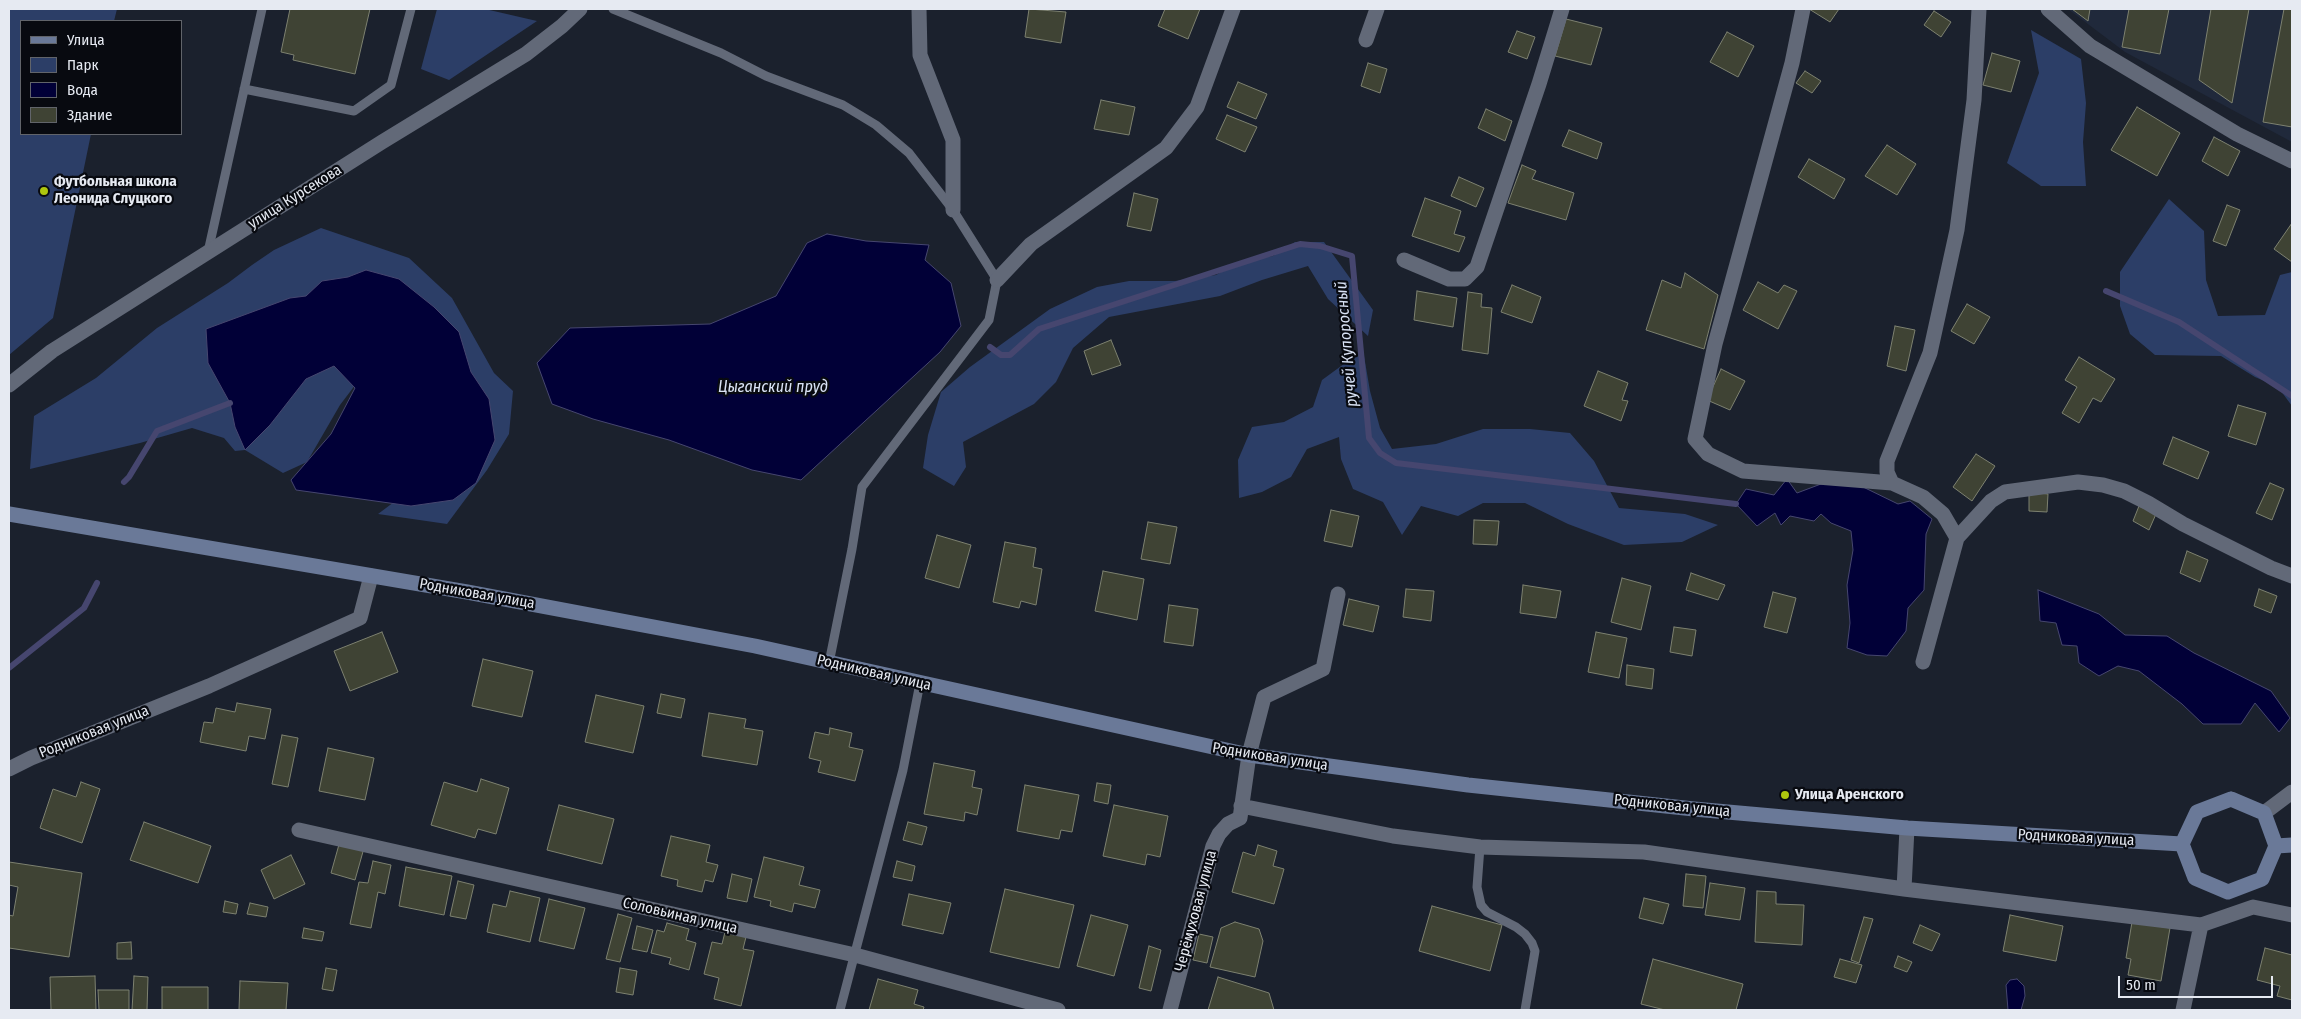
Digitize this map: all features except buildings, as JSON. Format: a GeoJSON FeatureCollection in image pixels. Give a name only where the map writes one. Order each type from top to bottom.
{"type":"FeatureCollection","features":[{"type":"Feature","properties":{"kind":"main road","name":"Родниковая улица"},"geometry":{"type":"LineString","coordinates":[[9,514],[371,576],[745,645],[1249,755],[1468,785],[1694,809],[1907,828],[2182,844]]}},
{"type":"Feature","properties":{"kind":"main road"},"geometry":{"type":"LineString","coordinates":[[2231,799],[2264,813],[2276,846],[2262,879],[2228,892],[2195,878],[2182,844],[2197,812],[2231,799]]}},
{"type":"Feature","properties":{"kind":"main road"},"geometry":{"type":"LineString","coordinates":[[2276,846],[2292,845]]}},
{"type":"Feature","properties":{"kind":"street","name":"улица Курсекова"},"geometry":{"type":"LineString","coordinates":[[9,385],[52,351],[382,142],[526,54],[562,26],[580,9]]}},
{"type":"Feature","properties":{"kind":"street"},"geometry":{"type":"LineString","coordinates":[[919,9],[920,55],[953,140],[953,210]]}},
{"type":"Feature","properties":{"kind":"street"},"geometry":{"type":"LineString","coordinates":[[997,280],[1030,244],[1166,148],[1197,107],[1233,9]]}},
{"type":"Feature","properties":{"kind":"street"},"geometry":{"type":"LineString","coordinates":[[1366,40],[1377,9]]}},
{"type":"Feature","properties":{"kind":"street"},"geometry":{"type":"LineString","coordinates":[[1404,260],[1449,279],[1465,279],[1477,266],[1539,84],[1562,9]]}},
{"type":"Feature","properties":{"kind":"street"},"geometry":{"type":"LineString","coordinates":[[1803,9],[1792,63],[1715,344],[1695,439],[1708,454],[1743,471],[1892,483],[1923,497],[1937,508],[1943,514],[1957,538]]}},
{"type":"Feature","properties":{"kind":"street"},"geometry":{"type":"LineString","coordinates":[[1892,483],[1887,461],[1930,353],[1957,230],[1974,100],[1979,9]]}},
{"type":"Feature","properties":{"kind":"street"},"geometry":{"type":"LineString","coordinates":[[2048,9],[2090,46],[2237,134],[2292,161]]}},
{"type":"Feature","properties":{"kind":"street"},"geometry":{"type":"LineString","coordinates":[[1923,662],[1957,538],[1991,501],[2005,492],[2078,482],[2103,485],[2148,503],[2183,524],[2270,568],[2292,576]]}},
{"type":"Feature","properties":{"kind":"street","name":"Родниковая улица"},"geometry":{"type":"LineString","coordinates":[[9,769],[31,758],[209,686],[360,618],[371,576]]}},
{"type":"Feature","properties":{"kind":"street","name":"Черёмуховая улица"},"geometry":{"type":"LineString","coordinates":[[1170,1010],[1213,846],[1219,834],[1228,824],[1240,818],[1249,755],[1264,697],[1323,669],[1338,594]]}},
{"type":"Feature","properties":{"kind":"street"},"geometry":{"type":"LineString","coordinates":[[2264,813],[2292,792]]}},
{"type":"Feature","properties":{"kind":"street"},"geometry":{"type":"LineString","coordinates":[[1241,806],[1393,836],[1480,847],[1644,852],[1904,889],[2201,925],[2253,907],[2292,915]]}},
{"type":"Feature","properties":{"kind":"street"},"geometry":{"type":"LineString","coordinates":[[1904,889],[1907,828]]}},
{"type":"Feature","properties":{"kind":"street","name":"Соловьиная улица"},"geometry":{"type":"LineString","coordinates":[[300,830],[855,956],[1058,1010]]}},
{"type":"Feature","properties":{"kind":"street"},"geometry":{"type":"LineString","coordinates":[[2228,892],[2232,914]]}},
{"type":"Feature","properties":{"kind":"street"},"geometry":{"type":"LineString","coordinates":[[2184,1010],[2201,925]]}},
{"type":"Feature","properties":{"kind":"lane"},"geometry":{"type":"LineString","coordinates":[[208,252],[262,9]]}},
{"type":"Feature","properties":{"kind":"lane"},"geometry":{"type":"LineString","coordinates":[[244,89],[354,111],[391,85],[411,9]]}},
{"type":"Feature","properties":{"kind":"lane"},"geometry":{"type":"LineString","coordinates":[[613,9],[721,53],[766,76],[844,105],[876,125],[910,153],[953,210],[997,280],[989,320],[862,487],[829,663]]}},
{"type":"Feature","properties":{"kind":"lane"},"geometry":{"type":"LineString","coordinates":[[840,1010],[903,770],[920,684]]}},
{"type":"Feature","properties":{"kind":"lane"},"geometry":{"type":"LineString","coordinates":[[1480,847],[1477,887],[1481,905],[1487,912],[1516,927],[1525,934],[1535,951],[1525,1010]]}},
{"type":"Feature","properties":{"kind":"shaded area"},"geometry":{"type":"Polygon","coordinates":[[[2068,9],[2292,9],[2292,142],[2125,52],[2068,9]]]}},
{"type":"Feature","properties":{"kind":"green space","name":"Футбольная школа Леонида Слуцкого"},"geometry":{"type":"Polygon","coordinates":[[[9,9],[117,9],[114,20],[20,20],[20,135],[91,135],[53,318],[9,355],[9,9]]]}},
{"type":"Feature","properties":{"kind":"green space"},"geometry":{"type":"Polygon","coordinates":[[[437,9],[485,9],[537,21],[449,80],[421,69],[437,9]]]}},
{"type":"Feature","properties":{"kind":"green space"},"geometry":{"type":"Polygon","coordinates":[[[2031,30],[2081,59],[2086,103],[2083,142],[2086,186],[2041,186],[2007,163],[2039,73],[2031,30]]]}},
{"type":"Feature","properties":{"kind":"green space"},"geometry":{"type":"Polygon","coordinates":[[[2169,199],[2204,231],[2206,280],[2218,316],[2265,315],[2280,275],[2292,272],[2292,406],[2278,387],[2255,377],[2221,356],[2155,355],[2130,334],[2120,306],[2120,272],[2169,199]]]}},
{"type":"Feature","properties":{"kind":"green space"},"geometry":{"type":"Polygon","coordinates":[[[321,228],[409,258],[452,298],[494,373],[513,391],[509,434],[487,470],[447,524],[378,514],[426,478],[359,380],[340,405],[307,462],[283,473],[245,450],[235,451],[224,438],[192,428],[140,443],[30,469],[34,416],[96,378],[157,328],[228,283],[274,250],[321,228]]]}},
{"type":"Feature","properties":{"kind":"green space"},"geometry":{"type":"Polygon","coordinates":[[[1295,242],[1324,242],[1373,310],[1368,336],[1328,299],[1308,266],[1262,280],[1220,296],[1109,317],[1073,348],[1056,382],[1034,404],[963,442],[966,467],[954,486],[923,468],[928,435],[941,392],[970,367],[1050,309],[1097,287],[1129,281],[1175,281],[1216,275],[1241,261],[1273,256],[1295,242]]]}},
{"type":"Feature","properties":{"kind":"green space"},"geometry":{"type":"Polygon","coordinates":[[[1363,350],[1370,391],[1380,428],[1392,449],[1436,444],[1483,429],[1530,429],[1570,433],[1594,461],[1619,508],[1685,514],[1718,525],[1682,542],[1624,545],[1568,524],[1525,503],[1483,503],[1458,516],[1421,506],[1402,535],[1383,502],[1353,489],[1341,459],[1339,437],[1307,449],[1291,477],[1262,492],[1239,498],[1238,460],[1252,427],[1284,422],[1313,407],[1322,380],[1363,350]]]}},
{"type":"Feature","properties":{"kind":"water","name":"Цыганский пруд"},"geometry":{"type":"Polygon","coordinates":[[[827,234],[866,241],[929,245],[925,260],[951,283],[961,326],[940,352],[801,480],[752,470],[669,440],[593,419],[552,404],[537,363],[570,328],[710,324],[776,296],[807,243],[827,234]]]}},
{"type":"Feature","properties":{"kind":"water"},"geometry":{"type":"Polygon","coordinates":[[[366,270],[399,279],[434,307],[459,332],[471,372],[489,399],[495,440],[476,483],[453,500],[411,506],[296,490],[291,480],[331,434],[355,388],[334,366],[306,379],[270,425],[245,450],[235,427],[230,403],[208,363],[206,329],[290,298],[306,296],[322,281],[348,277],[366,270]]]}},
{"type":"Feature","properties":{"kind":"water"},"geometry":{"type":"Polygon","coordinates":[[[1787,479],[1797,493],[1821,484],[1861,486],[1898,504],[1910,501],[1932,519],[1926,534],[1924,590],[1908,608],[1906,631],[1887,656],[1867,655],[1847,648],[1850,623],[1847,585],[1853,550],[1851,531],[1831,523],[1821,514],[1814,521],[1790,516],[1781,525],[1775,513],[1757,526],[1736,504],[1746,489],[1774,495],[1787,479]]]}},
{"type":"Feature","properties":{"kind":"water"},"geometry":{"type":"Polygon","coordinates":[[[2038,590],[2099,614],[2125,635],[2167,636],[2194,653],[2271,691],[2290,718],[2279,732],[2255,703],[2241,724],[2203,724],[2182,704],[2139,671],[2118,666],[2099,676],[2079,663],[2077,646],[2062,645],[2056,623],[2040,621],[2038,590]]]}},
{"type":"Feature","properties":{"kind":"water"},"geometry":{"type":"Polygon","coordinates":[[[2017,979],[2024,986],[2025,996],[2021,1010],[2008,1010],[2006,985],[2010,980],[2017,979]]]}},
{"type":"Feature","properties":{"kind":"waterway","name":"ручей Купоросный"},"geometry":{"type":"LineString","coordinates":[[990,347],[1001,355],[1010,355],[1039,329],[1300,244],[1320,246],[1352,256],[1369,438],[1380,453],[1396,463],[1736,504]]}},
{"type":"Feature","properties":{"kind":"waterway","name":"ручей Купоросный"},"geometry":{"type":"LineString","coordinates":[[2106,291],[2179,322],[2292,396]]}},
{"type":"Feature","properties":{"kind":"waterway","name":"ручей Купоросный"},"geometry":{"type":"LineString","coordinates":[[124,482],[157,431],[230,403]]}},
{"type":"Feature","properties":{"kind":"waterway","name":"ручей Купоросный"},"geometry":{"type":"LineString","coordinates":[[9,668],[84,608],[97,583]]}},
{"type":"Feature","properties":{"kind":"place","name":"Футбольная школа Леонида Слуцкого"},"geometry":{"type":"Point","coordinates":[44,191]}},
{"type":"Feature","properties":{"kind":"place","name":"Улица Аренского"},"geometry":{"type":"Point","coordinates":[1785,795]}}]}
